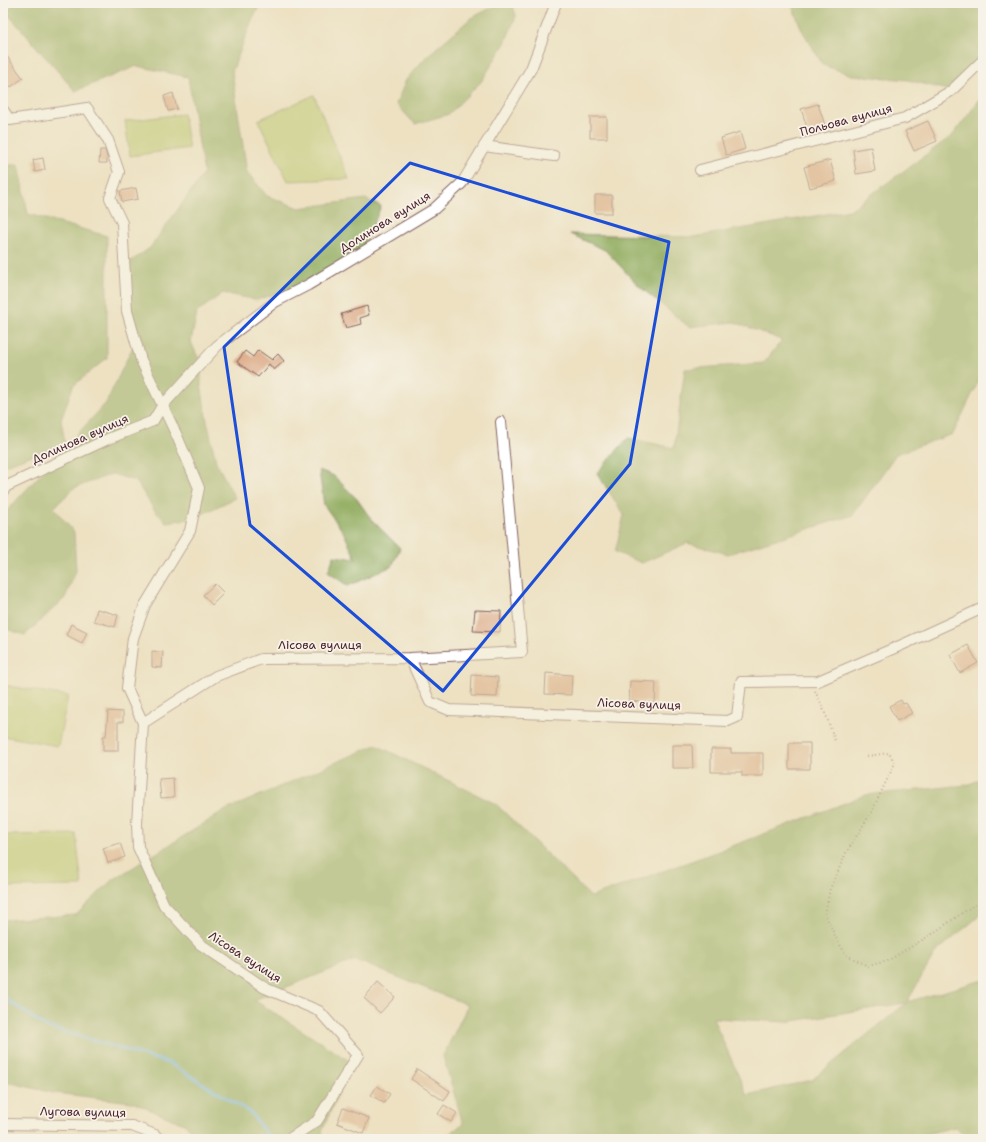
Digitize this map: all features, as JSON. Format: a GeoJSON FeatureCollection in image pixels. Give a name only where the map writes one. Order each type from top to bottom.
{"type":"FeatureCollection","features":[{"type":"Feature","properties":{"kind":"street","name":"Долинова вулиця"},"geometry":{"type":"LineString","coordinates":[[3,491],[7,486],[108,438],[153,421],[162,406],[217,346],[275,302],[308,285],[434,209],[462,184],[531,69],[556,3]]}},
{"type":"Feature","properties":{"kind":"street","name":"Польова вулиця"},"geometry":{"type":"LineString","coordinates":[[700,170],[905,118],[951,91],[983,60]]}},
{"type":"Feature","properties":{"kind":"street"},"geometry":{"type":"LineString","coordinates":[[3,110],[10,120],[87,108],[108,140],[119,172],[110,198],[122,223],[127,311],[140,360],[199,488],[190,531],[145,604],[133,638],[127,688],[142,723]]}},
{"type":"Feature","properties":{"kind":"street"},"geometry":{"type":"LineString","coordinates":[[484,146],[554,156]]}},
{"type":"Feature","properties":{"kind":"street"},"geometry":{"type":"LineString","coordinates":[[410,658],[522,652],[501,422]]}},
{"type":"Feature","properties":{"kind":"street","name":"Лісова вулиця"},"geometry":{"type":"LineString","coordinates":[[289,1139],[317,1121],[358,1055],[319,1011],[265,988],[200,944],[164,905],[138,847],[142,723],[216,676],[261,659],[410,658],[430,702],[449,710],[728,721],[737,717],[741,682],[818,682],[983,608]]}},
{"type":"Feature","properties":{"kind":"street","name":"Лугова вулиця"},"geometry":{"type":"LineString","coordinates":[[3,1124],[132,1126],[155,1135],[159,1139]]}},
{"type":"Feature","properties":{"kind":"path"},"geometry":{"type":"LineString","coordinates":[[810,681],[826,715],[835,741]]}},
{"type":"Feature","properties":{"kind":"path"},"geometry":{"type":"LineString","coordinates":[[867,756],[889,753],[895,762],[872,811],[846,853],[830,889],[825,914],[846,955],[868,966],[887,961],[974,905],[983,902]]}},
{"type":"Feature","properties":{"kind":"highlighted area"},"geometry":{"type":"Polygon","coordinates":[[[410,163],[669,242],[630,464],[443,691],[250,525],[224,347],[410,163]]]}},
{"type":"Feature","properties":{"kind":"green space"},"geometry":{"type":"Polygon","coordinates":[[[13,3],[261,3],[251,22],[232,72],[247,172],[267,196],[299,208],[365,199],[381,206],[362,252],[314,281],[257,300],[223,293],[197,312],[191,342],[201,364],[201,384],[206,416],[216,462],[235,498],[192,519],[166,522],[155,511],[136,481],[112,474],[74,488],[54,508],[74,532],[76,571],[65,598],[25,635],[3,628],[3,515],[106,403],[135,342],[124,266],[150,248],[204,173],[188,77],[137,66],[75,91],[7,13],[13,3]]]}},
{"type":"Feature","properties":{"kind":"green space"},"geometry":{"type":"Polygon","coordinates":[[[501,3],[512,3],[516,16],[505,43],[481,82],[449,114],[415,124],[396,104],[406,80],[426,57],[471,18],[501,3]]]}},
{"type":"Feature","properties":{"kind":"green space"},"geometry":{"type":"Polygon","coordinates":[[[791,3],[981,3],[983,12],[983,60],[951,91],[908,80],[852,75],[823,65],[802,30],[791,3]]]}},
{"type":"Feature","properties":{"kind":"green space"},"geometry":{"type":"Polygon","coordinates":[[[314,95],[349,179],[288,181],[258,120],[314,95]]]}},
{"type":"Feature","properties":{"kind":"green space"},"geometry":{"type":"Polygon","coordinates":[[[983,95],[983,375],[981,376],[953,434],[896,454],[853,515],[728,554],[687,543],[642,563],[615,552],[624,515],[597,473],[628,438],[674,448],[685,369],[764,363],[782,340],[734,322],[689,327],[639,286],[605,250],[570,234],[694,237],[850,210],[953,135],[983,95]]]}},
{"type":"Feature","properties":{"kind":"green space"},"geometry":{"type":"Polygon","coordinates":[[[183,114],[189,148],[130,156],[125,121],[183,114]]]}},
{"type":"Feature","properties":{"kind":"green space"},"geometry":{"type":"Polygon","coordinates":[[[3,165],[19,165],[28,214],[107,236],[107,358],[73,386],[61,420],[65,443],[3,466],[3,165]]]}},
{"type":"Feature","properties":{"kind":"green space"},"geometry":{"type":"Polygon","coordinates":[[[319,470],[334,476],[357,499],[371,519],[400,548],[392,566],[348,586],[328,572],[334,556],[356,559],[344,533],[324,505],[319,470]]]}},
{"type":"Feature","properties":{"kind":"green space"},"geometry":{"type":"Polygon","coordinates":[[[3,685],[68,696],[58,746],[3,736],[3,685]]]}},
{"type":"Feature","properties":{"kind":"green space"},"geometry":{"type":"Polygon","coordinates":[[[376,745],[496,804],[591,897],[719,851],[866,795],[967,785],[983,778],[983,913],[936,952],[907,1002],[983,980],[983,1139],[970,1139],[955,1127],[914,1137],[914,1139],[442,1139],[463,1124],[443,1056],[468,1005],[355,960],[254,1000],[351,1062],[322,1132],[325,1139],[197,1139],[186,1125],[132,1102],[54,1093],[3,1081],[3,920],[76,915],[111,881],[226,810],[376,745]],[[906,1003],[786,1022],[713,1018],[747,1095],[812,1080],[906,1003]]]}},
{"type":"Feature","properties":{"kind":"green space"},"geometry":{"type":"Polygon","coordinates":[[[76,834],[82,886],[3,887],[3,835],[76,834]]]}},
{"type":"Feature","properties":{"kind":"building"},"geometry":{"type":"Polygon","coordinates":[[[3,51],[23,78],[11,87],[3,76],[3,51]]]}},
{"type":"Feature","properties":{"kind":"building"},"geometry":{"type":"Polygon","coordinates":[[[173,93],[177,109],[168,111],[164,96],[173,93]]]}},
{"type":"Feature","properties":{"kind":"building"},"geometry":{"type":"Polygon","coordinates":[[[818,104],[826,128],[809,133],[801,109],[818,104]]]}},
{"type":"Feature","properties":{"kind":"building"},"geometry":{"type":"Polygon","coordinates":[[[590,117],[607,117],[607,138],[590,138],[590,117]]]}},
{"type":"Feature","properties":{"kind":"building"},"geometry":{"type":"Polygon","coordinates":[[[928,121],[937,141],[914,151],[905,131],[928,121]]]}},
{"type":"Feature","properties":{"kind":"building"},"geometry":{"type":"Polygon","coordinates":[[[740,132],[745,149],[726,155],[721,138],[740,132]]]}},
{"type":"Feature","properties":{"kind":"building"},"geometry":{"type":"Polygon","coordinates":[[[871,147],[875,171],[856,174],[853,150],[871,147]]]}},
{"type":"Feature","properties":{"kind":"building"},"geometry":{"type":"Polygon","coordinates":[[[100,150],[105,150],[107,163],[99,163],[100,150]]]}},
{"type":"Feature","properties":{"kind":"building"},"geometry":{"type":"Polygon","coordinates":[[[43,158],[45,170],[35,172],[33,160],[43,158]]]}},
{"type":"Feature","properties":{"kind":"building"},"geometry":{"type":"Polygon","coordinates":[[[830,160],[836,181],[810,188],[804,167],[830,160]]]}},
{"type":"Feature","properties":{"kind":"building"},"geometry":{"type":"Polygon","coordinates":[[[136,188],[138,199],[122,202],[120,191],[136,188]]]}},
{"type":"Feature","properties":{"kind":"building"},"geometry":{"type":"Polygon","coordinates":[[[595,195],[612,195],[612,213],[595,213],[595,195]]]}},
{"type":"Feature","properties":{"kind":"building"},"geometry":{"type":"Polygon","coordinates":[[[367,306],[369,315],[360,318],[361,324],[346,328],[341,314],[367,306]]]}},
{"type":"Feature","properties":{"kind":"building"},"geometry":{"type":"Polygon","coordinates":[[[258,350],[272,360],[278,354],[284,361],[274,370],[269,364],[258,377],[237,362],[245,351],[253,357],[258,350]]]}},
{"type":"Feature","properties":{"kind":"building"},"geometry":{"type":"Polygon","coordinates":[[[215,584],[224,593],[212,605],[203,595],[215,584]]]}},
{"type":"Feature","properties":{"kind":"building"},"geometry":{"type":"Polygon","coordinates":[[[97,609],[118,615],[115,627],[94,621],[97,609]]]}},
{"type":"Feature","properties":{"kind":"building"},"geometry":{"type":"Polygon","coordinates":[[[475,610],[501,611],[500,632],[473,631],[475,610]]]}},
{"type":"Feature","properties":{"kind":"building"},"geometry":{"type":"Polygon","coordinates":[[[71,624],[87,632],[82,643],[66,635],[71,624]]]}},
{"type":"Feature","properties":{"kind":"building"},"geometry":{"type":"Polygon","coordinates":[[[968,645],[978,663],[960,673],[950,655],[968,645]]]}},
{"type":"Feature","properties":{"kind":"building"},"geometry":{"type":"Polygon","coordinates":[[[152,651],[163,652],[162,668],[152,667],[152,651]]]}},
{"type":"Feature","properties":{"kind":"building"},"geometry":{"type":"Polygon","coordinates":[[[546,673],[572,675],[571,695],[545,694],[546,673]]]}},
{"type":"Feature","properties":{"kind":"building"},"geometry":{"type":"Polygon","coordinates":[[[472,675],[498,677],[497,697],[471,696],[472,675]]]}},
{"type":"Feature","properties":{"kind":"building"},"geometry":{"type":"Polygon","coordinates":[[[630,681],[656,682],[655,703],[629,701],[630,681]]]}},
{"type":"Feature","properties":{"kind":"building"},"geometry":{"type":"Polygon","coordinates":[[[901,700],[903,704],[906,703],[912,713],[897,721],[889,706],[901,700]]]}},
{"type":"Feature","properties":{"kind":"building"},"geometry":{"type":"Polygon","coordinates":[[[108,711],[123,712],[123,722],[118,722],[118,751],[103,751],[103,736],[106,736],[108,711]]]}},
{"type":"Feature","properties":{"kind":"building"},"geometry":{"type":"Polygon","coordinates":[[[789,743],[810,743],[810,769],[789,769],[789,743]]]}},
{"type":"Feature","properties":{"kind":"building"},"geometry":{"type":"Polygon","coordinates":[[[672,745],[692,745],[693,768],[672,768],[672,745]]]}},
{"type":"Feature","properties":{"kind":"building"},"geometry":{"type":"Polygon","coordinates":[[[711,749],[731,749],[731,753],[763,753],[763,776],[742,776],[742,772],[711,772],[711,749]]]}},
{"type":"Feature","properties":{"kind":"building"},"geometry":{"type":"Polygon","coordinates":[[[173,778],[174,797],[161,798],[159,779],[173,778]]]}},
{"type":"Feature","properties":{"kind":"building"},"geometry":{"type":"Polygon","coordinates":[[[120,843],[125,857],[108,863],[103,848],[120,843]]]}},
{"type":"Feature","properties":{"kind":"building"},"geometry":{"type":"Polygon","coordinates":[[[378,982],[395,997],[380,1013],[364,998],[378,982]]]}},
{"type":"Feature","properties":{"kind":"building"},"geometry":{"type":"Polygon","coordinates":[[[417,1069],[450,1091],[444,1101],[411,1079],[417,1069]]]}},
{"type":"Feature","properties":{"kind":"building"},"geometry":{"type":"Polygon","coordinates":[[[377,1086],[390,1094],[384,1103],[371,1095],[377,1086]]]}},
{"type":"Feature","properties":{"kind":"building"},"geometry":{"type":"Polygon","coordinates":[[[444,1105],[457,1113],[451,1122],[438,1114],[444,1105]]]}},
{"type":"Feature","properties":{"kind":"building"},"geometry":{"type":"Polygon","coordinates":[[[343,1108],[369,1118],[363,1133],[337,1123],[343,1108]]]}},
{"type":"Feature","properties":{"kind":"waterway"},"geometry":{"type":"LineString","coordinates":[[3,997],[45,1026],[169,1063],[250,1112],[270,1139]]}}]}
